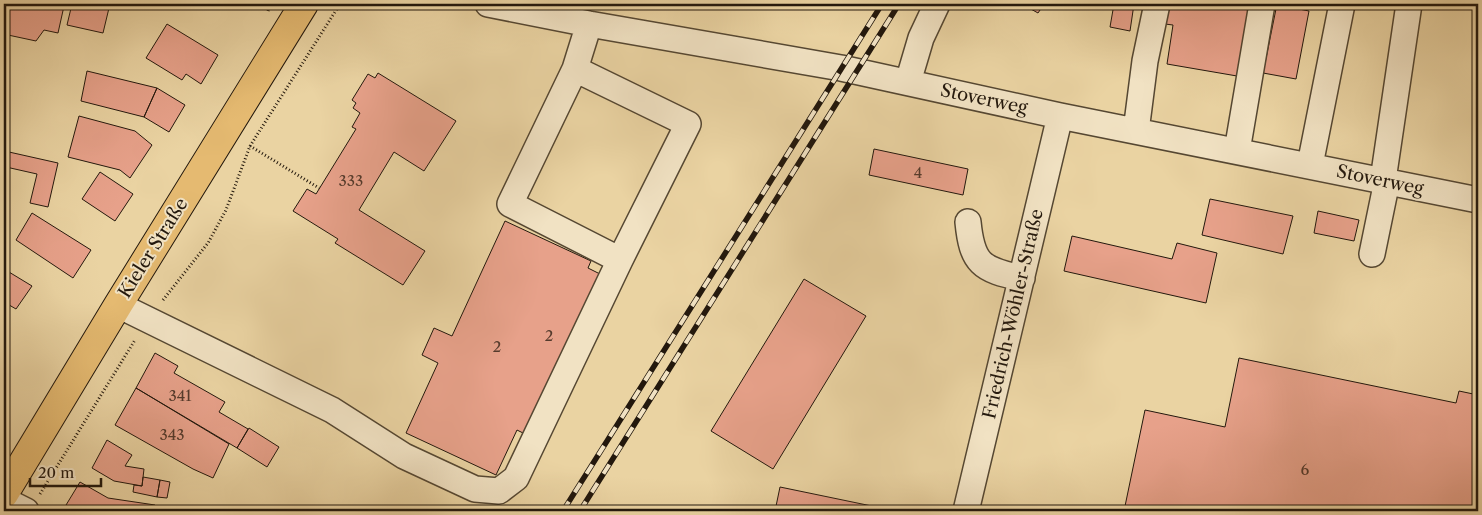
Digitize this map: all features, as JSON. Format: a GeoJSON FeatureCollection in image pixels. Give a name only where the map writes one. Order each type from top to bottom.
{"type":"FeatureCollection","features":[{"type":"Feature","properties":{"kind":"main road","name":"Kieler Straße"},"geometry":{"type":"LineString","coordinates":[[4,494],[304,4]]}},
{"type":"Feature","properties":{"kind":"street","name":"Stoverweg"},"geometry":{"type":"LineString","coordinates":[[488,4],[589,24],[841,68],[1060,116],[1478,200]]}},
{"type":"Feature","properties":{"kind":"street"},"geometry":{"type":"LineString","coordinates":[[908,82],[921,38],[937,4]]}},
{"type":"Feature","properties":{"kind":"street"},"geometry":{"type":"LineString","coordinates":[[1136,131],[1145,61],[1157,4]]}},
{"type":"Feature","properties":{"kind":"street"},"geometry":{"type":"LineString","coordinates":[[1236,151],[1262,4]]}},
{"type":"Feature","properties":{"kind":"street"},"geometry":{"type":"LineString","coordinates":[[1310,165],[1342,4]]}},
{"type":"Feature","properties":{"kind":"street"},"geometry":{"type":"LineString","coordinates":[[1372,254],[1385,180],[1410,4]]}},
{"type":"Feature","properties":{"kind":"street"},"geometry":{"type":"LineString","coordinates":[[589,24],[575,69],[510,204],[620,260]]}},
{"type":"Feature","properties":{"kind":"street"},"geometry":{"type":"LineString","coordinates":[[118,305],[332,410],[404,456],[475,489],[498,491],[516,478],[620,260],[688,124],[575,69]]}},
{"type":"Feature","properties":{"kind":"street","name":"Friedrich-Wöhler-Straße"},"geometry":{"type":"LineString","coordinates":[[966,511],[1060,116]]}},
{"type":"Feature","properties":{"kind":"street"},"geometry":{"type":"LineString","coordinates":[[968,222],[970,240],[977,259],[996,273],[1022,278]]}},
{"type":"Feature","properties":{"kind":"street"},"geometry":{"type":"LineString","coordinates":[[4,500],[33,503]]}},
{"type":"Feature","properties":{"kind":"path"},"geometry":{"type":"LineString","coordinates":[[33,503],[148,319],[208,243],[226,210],[250,146],[340,4]]}},
{"type":"Feature","properties":{"kind":"path"},"geometry":{"type":"LineString","coordinates":[[250,146],[319,188]]}},
{"type":"Feature","properties":{"kind":"building"},"geometry":{"type":"Polygon","coordinates":[[[4,4],[54,4],[64,6],[58,33],[44,30],[36,41],[8,35],[6,21],[4,20],[4,4]]]}},
{"type":"Feature","properties":{"kind":"building"},"geometry":{"type":"Polygon","coordinates":[[[72,4],[94,4],[109,8],[103,33],[67,25],[72,4]]]}},
{"type":"Feature","properties":{"kind":"building"},"geometry":{"type":"Polygon","coordinates":[[[1022,4],[1044,4],[1038,13],[1022,4]]]}},
{"type":"Feature","properties":{"kind":"building"},"geometry":{"type":"Polygon","coordinates":[[[1114,4],[1134,4],[1130,31],[1110,27],[1114,4]]]}},
{"type":"Feature","properties":{"kind":"building"},"geometry":{"type":"Polygon","coordinates":[[[1168,4],[1249,4],[1237,76],[1167,64],[1173,25],[1165,24],[1168,4]]]}},
{"type":"Feature","properties":{"kind":"building"},"geometry":{"type":"Polygon","coordinates":[[[1277,4],[1294,4],[1294,8],[1309,11],[1296,79],[1263,73],[1277,4]]]}},
{"type":"Feature","properties":{"kind":"building"},"geometry":{"type":"Polygon","coordinates":[[[167,24],[218,55],[201,84],[186,74],[182,80],[146,58],[167,24]]]}},
{"type":"Feature","properties":{"kind":"building"},"geometry":{"type":"Polygon","coordinates":[[[87,71],[157,88],[144,117],[81,101],[87,71]]]}},
{"type":"Feature","properties":{"kind":"building"},"geometry":{"type":"Polygon","coordinates":[[[378,73],[456,121],[424,171],[394,152],[359,210],[425,251],[403,285],[335,243],[338,239],[293,211],[307,189],[316,194],[356,129],[352,127],[360,113],[353,108],[356,103],[352,100],[368,74],[375,78],[378,73]]]}},
{"type":"Feature","properties":{"kind":"building"},"geometry":{"type":"Polygon","coordinates":[[[157,88],[185,105],[169,132],[144,117],[157,88]]]}},
{"type":"Feature","properties":{"kind":"building"},"geometry":{"type":"Polygon","coordinates":[[[79,116],[135,131],[152,145],[130,178],[120,170],[68,157],[79,116]]]}},
{"type":"Feature","properties":{"kind":"building"},"geometry":{"type":"Polygon","coordinates":[[[874,149],[968,169],[963,195],[869,175],[874,149]]]}},
{"type":"Feature","properties":{"kind":"building"},"geometry":{"type":"Polygon","coordinates":[[[9,152],[58,163],[48,207],[30,203],[37,174],[6,167],[9,152]]]}},
{"type":"Feature","properties":{"kind":"building"},"geometry":{"type":"Polygon","coordinates":[[[100,172],[133,194],[115,221],[82,199],[100,172]]]}},
{"type":"Feature","properties":{"kind":"building"},"geometry":{"type":"Polygon","coordinates":[[[1210,199],[1293,216],[1283,254],[1202,235],[1210,199]]]}},
{"type":"Feature","properties":{"kind":"building"},"geometry":{"type":"Polygon","coordinates":[[[1318,211],[1359,220],[1354,241],[1314,233],[1318,211]]]}},
{"type":"Feature","properties":{"kind":"building"},"geometry":{"type":"Polygon","coordinates":[[[32,213],[91,250],[73,278],[16,240],[32,213]]]}},
{"type":"Feature","properties":{"kind":"building"},"geometry":{"type":"Polygon","coordinates":[[[505,221],[591,261],[588,268],[602,275],[527,435],[517,430],[496,475],[406,433],[438,363],[422,355],[434,328],[452,336],[505,221]]]}},
{"type":"Feature","properties":{"kind":"building"},"geometry":{"type":"Polygon","coordinates":[[[1072,236],[1172,259],[1177,243],[1217,253],[1206,303],[1064,271],[1072,236]]]}},
{"type":"Feature","properties":{"kind":"building"},"geometry":{"type":"Polygon","coordinates":[[[4,269],[32,286],[16,309],[4,302],[4,269]]]}},
{"type":"Feature","properties":{"kind":"building"},"geometry":{"type":"Polygon","coordinates":[[[804,279],[866,316],[773,469],[711,431],[804,279]]]}},
{"type":"Feature","properties":{"kind":"building"},"geometry":{"type":"Polygon","coordinates":[[[155,353],[178,366],[174,373],[225,402],[219,412],[248,429],[237,448],[136,388],[155,353]]]}},
{"type":"Feature","properties":{"kind":"building"},"geometry":{"type":"Polygon","coordinates":[[[1239,358],[1456,403],[1459,391],[1478,395],[1478,511],[1124,511],[1145,410],[1225,427],[1239,358]]]}},
{"type":"Feature","properties":{"kind":"building"},"geometry":{"type":"Polygon","coordinates":[[[136,388],[229,444],[213,478],[193,469],[115,425],[136,388]]]}},
{"type":"Feature","properties":{"kind":"building"},"geometry":{"type":"Polygon","coordinates":[[[249,428],[279,447],[267,467],[237,448],[249,428]]]}},
{"type":"Feature","properties":{"kind":"building"},"geometry":{"type":"Polygon","coordinates":[[[107,440],[132,455],[125,466],[144,469],[142,486],[114,481],[92,468],[107,440]]]}},
{"type":"Feature","properties":{"kind":"building"},"geometry":{"type":"Polygon","coordinates":[[[143,477],[160,480],[157,497],[133,492],[134,485],[142,486],[143,477]]]}},
{"type":"Feature","properties":{"kind":"building"},"geometry":{"type":"Polygon","coordinates":[[[160,480],[170,482],[167,498],[157,497],[160,480]]]}},
{"type":"Feature","properties":{"kind":"building"},"geometry":{"type":"Polygon","coordinates":[[[80,482],[108,498],[155,505],[151,511],[63,510],[80,482]]]}},
{"type":"Feature","properties":{"kind":"building"},"geometry":{"type":"Polygon","coordinates":[[[780,487],[891,510],[775,511],[780,487]]]}},
{"type":"Feature","properties":{"kind":"railway"},"geometry":{"type":"LineString","coordinates":[[563,511],[882,4]]}},
{"type":"Feature","properties":{"kind":"railway"},"geometry":{"type":"LineString","coordinates":[[580,511],[899,4]]}}]}
